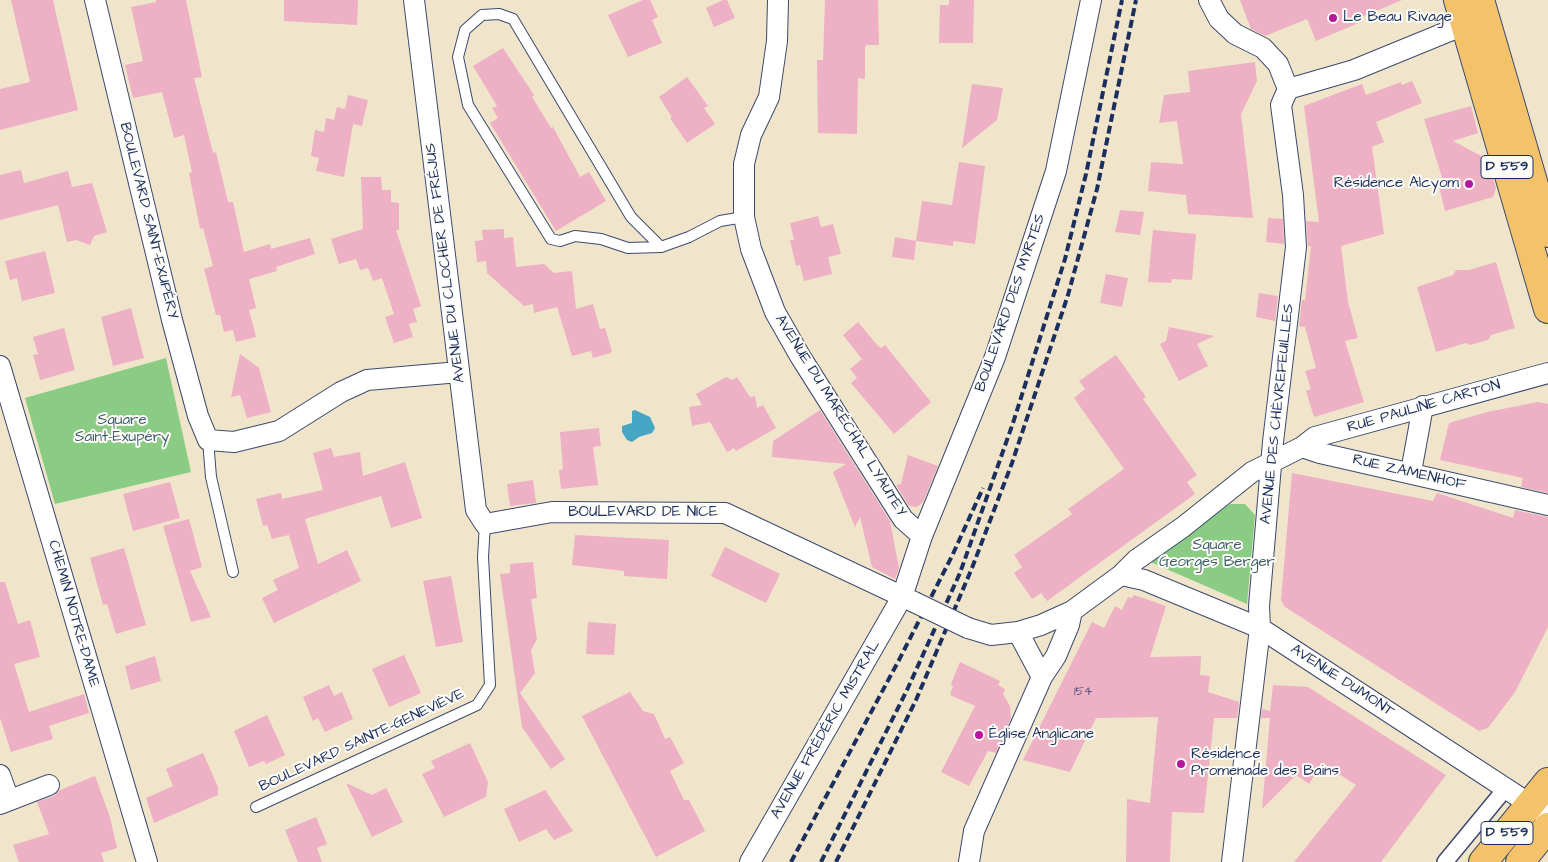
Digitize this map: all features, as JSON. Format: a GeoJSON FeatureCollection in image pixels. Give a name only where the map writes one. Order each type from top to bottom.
{"type":"FeatureCollection","features":[{"type":"Feature","properties":{"kind":"main road","name":"D 559"},"geometry":{"type":"LineString","coordinates":[[1480,0],[1548,234]]}},
{"type":"Feature","properties":{"kind":"main road","name":"D 559"},"geometry":{"type":"LineString","coordinates":[[1461,13],[1548,309]]}},
{"type":"Feature","properties":{"kind":"main road","name":"D 559"},"geometry":{"type":"LineString","coordinates":[[1483,862],[1539,810],[1548,782]]}},
{"type":"Feature","properties":{"kind":"main road","name":"D 559"},"geometry":{"type":"LineString","coordinates":[[1520,862],[1548,827]]}},
{"type":"Feature","properties":{"kind":"street","name":"BOULEVARD SAINT-EXUPÉRY"},"geometry":{"type":"LineString","coordinates":[[95,0],[172,320],[198,416],[208,440]]}},
{"type":"Feature","properties":{"kind":"street","name":"AVENUE DU CLOCHER DE FRÉJUS"},"geometry":{"type":"LineString","coordinates":[[414,0],[476,510],[485,524]]}},
{"type":"Feature","properties":{"kind":"street","name":"AVENUE DU MARÉCHAL LYAUTEY"},"geometry":{"type":"LineString","coordinates":[[778,0],[777,41],[769,97],[751,135],[744,164],[744,217],[760,277],[775,312],[800,356],[902,519],[922,536]]}},
{"type":"Feature","properties":{"kind":"street","name":"BOULEVARD DES MYRTES"},"geometry":{"type":"LineString","coordinates":[[908,600],[922,536],[995,356],[1056,171],[1091,0]]}},
{"type":"Feature","properties":{"kind":"street"},"geometry":{"type":"LineString","coordinates":[[1209,0],[1219,19],[1235,34],[1262,48],[1278,64],[1288,89],[1354,70],[1461,13],[1495,53]]}},
{"type":"Feature","properties":{"kind":"street","name":"AVENUE DES CHÈVREFEUILLES"},"geometry":{"type":"LineString","coordinates":[[1232,862],[1260,628],[1259,606],[1273,460],[1273,442],[1296,247],[1281,105],[1288,89]]}},
{"type":"Feature","properties":{"kind":"street","name":"CHEMIN NOTRE-DAME"},"geometry":{"type":"LineString","coordinates":[[0,366],[5,398],[147,862]]}},
{"type":"Feature","properties":{"kind":"street"},"geometry":{"type":"LineString","coordinates":[[208,440],[234,442],[279,431],[341,392],[367,380],[459,372]]}},
{"type":"Feature","properties":{"kind":"street","name":"RUE PAULINE CARTON"},"geometry":{"type":"LineString","coordinates":[[1302,447],[1315,437],[1548,372]]}},
{"type":"Feature","properties":{"kind":"street"},"geometry":{"type":"LineString","coordinates":[[1411,472],[1423,406]]}},
{"type":"Feature","properties":{"kind":"street"},"geometry":{"type":"LineString","coordinates":[[1273,460],[1302,447]]}},
{"type":"Feature","properties":{"kind":"street","name":"RUE ZAMENHOF"},"geometry":{"type":"LineString","coordinates":[[1302,447],[1320,453],[1411,472],[1548,505]]}},
{"type":"Feature","properties":{"kind":"street","name":"BOULEVARD DE NICE"},"geometry":{"type":"LineString","coordinates":[[485,524],[552,512],[725,513],[968,628],[991,635],[1018,632],[1072,611],[1252,472],[1273,460]]}},
{"type":"Feature","properties":{"kind":"street","name":"AVENUE DUMONT"},"geometry":{"type":"LineString","coordinates":[[1121,575],[1144,580],[1260,628],[1539,810]]}},
{"type":"Feature","properties":{"kind":"street","name":"AVENUE FRÉDÉRIC MISTRAL"},"geometry":{"type":"LineString","coordinates":[[750,862],[908,600]]}},
{"type":"Feature","properties":{"kind":"street"},"geometry":{"type":"LineString","coordinates":[[969,862],[974,831],[1042,677],[1056,656],[1069,625],[1072,611]]}},
{"type":"Feature","properties":{"kind":"street"},"geometry":{"type":"LineString","coordinates":[[1018,632],[1042,677]]}},
{"type":"Feature","properties":{"kind":"street"},"geometry":{"type":"LineString","coordinates":[[0,775],[4,802],[49,785]]}},
{"type":"Feature","properties":{"kind":"street"},"geometry":{"type":"LineString","coordinates":[[1445,862],[1506,788]]}},
{"type":"Feature","properties":{"kind":"lane"},"geometry":{"type":"LineString","coordinates":[[661,247],[630,217],[513,19],[499,14],[482,15],[465,30],[458,57],[468,105],[551,240],[560,241],[575,236],[601,239],[628,248],[661,247],[689,237],[720,221],[744,217]]}},
{"type":"Feature","properties":{"kind":"lane","name":"BOULEVARD SAINT-EXUPÉRY"},"geometry":{"type":"LineString","coordinates":[[208,440],[211,477],[233,572]]}},
{"type":"Feature","properties":{"kind":"lane","name":"BOULEVARD SAINTE-GENEVIÈVE"},"geometry":{"type":"LineString","coordinates":[[256,807],[476,705],[490,684],[483,557],[485,524]]}},
{"type":"Feature","properties":{"kind":"green space","name":"Square Saint-Exupéry"},"geometry":{"type":"Polygon","coordinates":[[[166,358],[191,472],[55,504],[25,398],[166,358]]]}},
{"type":"Feature","properties":{"kind":"green space","name":"Square Georges Berger"},"geometry":{"type":"Polygon","coordinates":[[[1230,504],[1245,504],[1255,515],[1247,604],[1148,561],[1230,504]]]}},
{"type":"Feature","properties":{"kind":"water"},"geometry":{"type":"Polygon","coordinates":[[[635,410],[650,417],[655,428],[652,433],[639,437],[632,442],[627,440],[622,432],[622,426],[632,423],[632,411],[635,410]]]}},
{"type":"Feature","properties":{"kind":"building"},"geometry":{"type":"Polygon","coordinates":[[[11,0],[53,0],[78,110],[0,130],[0,89],[30,82],[11,0]]]}},
{"type":"Feature","properties":{"kind":"building"},"geometry":{"type":"Polygon","coordinates":[[[156,0],[186,0],[202,77],[194,78],[213,153],[216,152],[228,202],[233,202],[244,252],[270,244],[271,249],[310,238],[315,254],[276,267],[277,271],[249,279],[256,308],[249,310],[256,337],[236,342],[233,330],[224,332],[220,315],[216,315],[204,269],[213,266],[203,228],[200,229],[189,173],[192,172],[184,135],[174,138],[162,92],[133,98],[125,65],[143,61],[131,7],[156,2],[156,0]]]}},
{"type":"Feature","properties":{"kind":"building"},"geometry":{"type":"Polygon","coordinates":[[[284,0],[358,0],[357,25],[284,21],[284,0]]]}},
{"type":"Feature","properties":{"kind":"building"},"geometry":{"type":"Polygon","coordinates":[[[643,0],[650,0],[658,17],[652,20],[662,43],[628,57],[608,15],[643,0]]]}},
{"type":"Feature","properties":{"kind":"building"},"geometry":{"type":"Polygon","coordinates":[[[727,0],[735,18],[714,27],[706,8],[727,0]]]}},
{"type":"Feature","properties":{"kind":"building"},"geometry":{"type":"Polygon","coordinates":[[[825,0],[878,0],[879,45],[866,45],[865,48],[865,79],[858,78],[857,134],[818,133],[817,60],[823,60],[825,0]]]}},
{"type":"Feature","properties":{"kind":"building"},"geometry":{"type":"Polygon","coordinates":[[[949,0],[974,0],[973,43],[939,43],[940,5],[949,5],[949,0]]]}},
{"type":"Feature","properties":{"kind":"building","name":"Le Beau Rivage"},"geometry":{"type":"Polygon","coordinates":[[[1240,0],[1402,0],[1359,18],[1361,22],[1316,41],[1307,19],[1265,36],[1251,29],[1240,0]]]}},
{"type":"Feature","properties":{"kind":"building"},"geometry":{"type":"Polygon","coordinates":[[[503,48],[534,95],[532,97],[551,128],[553,127],[580,177],[589,172],[606,201],[556,231],[490,123],[498,118],[492,108],[497,106],[473,66],[503,48]]]}},
{"type":"Feature","properties":{"kind":"building"},"geometry":{"type":"Polygon","coordinates":[[[1255,62],[1257,81],[1241,114],[1253,218],[1188,214],[1186,195],[1148,191],[1151,162],[1183,164],[1177,121],[1159,123],[1164,95],[1190,92],[1188,71],[1255,62]]]}},
{"type":"Feature","properties":{"kind":"building"},"geometry":{"type":"Polygon","coordinates":[[[687,77],[708,106],[704,108],[715,124],[687,143],[670,118],[672,117],[659,97],[687,77]]]}},
{"type":"Feature","properties":{"kind":"building"},"geometry":{"type":"Polygon","coordinates":[[[1412,81],[1422,103],[1376,122],[1384,142],[1372,147],[1384,234],[1341,246],[1348,302],[1358,338],[1345,341],[1364,402],[1314,417],[1306,391],[1311,389],[1305,371],[1316,368],[1305,327],[1299,326],[1302,300],[1305,300],[1311,246],[1308,246],[1306,221],[1319,222],[1304,106],[1362,84],[1366,95],[1401,82],[1402,85],[1412,81]]]}},
{"type":"Feature","properties":{"kind":"building"},"geometry":{"type":"Polygon","coordinates":[[[972,84],[1003,88],[997,120],[962,148],[972,84]]]}},
{"type":"Feature","properties":{"kind":"building"},"geometry":{"type":"Polygon","coordinates":[[[348,95],[368,100],[362,126],[353,124],[344,177],[316,171],[319,158],[311,156],[315,130],[324,132],[326,118],[334,120],[337,107],[345,109],[348,95]]]}},
{"type":"Feature","properties":{"kind":"building"},"geometry":{"type":"Polygon","coordinates":[[[1471,106],[1478,133],[1453,141],[1487,159],[1496,188],[1493,197],[1445,211],[1439,186],[1444,184],[1424,119],[1471,106]]]}},
{"type":"Feature","properties":{"kind":"building"},"geometry":{"type":"Polygon","coordinates":[[[959,162],[985,166],[975,244],[953,241],[953,246],[916,241],[922,201],[952,205],[959,162]]]}},
{"type":"Feature","properties":{"kind":"building"},"geometry":{"type":"Polygon","coordinates":[[[21,170],[24,183],[68,171],[72,187],[92,183],[107,232],[94,236],[90,245],[76,240],[67,242],[58,205],[0,220],[0,175],[21,170]]]}},
{"type":"Feature","properties":{"kind":"building"},"geometry":{"type":"Polygon","coordinates":[[[361,177],[381,177],[382,190],[391,190],[391,202],[399,203],[399,230],[396,230],[421,306],[413,309],[417,322],[409,324],[413,337],[394,343],[385,317],[394,314],[382,278],[373,281],[368,268],[360,270],[356,259],[339,264],[331,239],[363,229],[361,177]]]}},
{"type":"Feature","properties":{"kind":"building"},"geometry":{"type":"Polygon","coordinates":[[[1120,210],[1144,212],[1140,235],[1115,232],[1120,210]]]}},
{"type":"Feature","properties":{"kind":"building"},"geometry":{"type":"Polygon","coordinates":[[[818,216],[821,227],[833,224],[841,254],[828,257],[832,274],[804,281],[800,265],[796,266],[790,240],[794,240],[790,223],[818,216]]]}},
{"type":"Feature","properties":{"kind":"building"},"geometry":{"type":"Polygon","coordinates":[[[1268,218],[1283,219],[1284,244],[1266,242],[1268,218]]]}},
{"type":"Feature","properties":{"kind":"building"},"geometry":{"type":"Polygon","coordinates":[[[504,229],[504,238],[513,237],[516,267],[544,264],[554,273],[572,271],[576,309],[593,304],[600,329],[605,328],[612,351],[610,353],[593,358],[591,351],[572,356],[557,307],[534,313],[533,304],[524,306],[487,273],[486,261],[477,262],[475,241],[483,240],[482,230],[504,229]]]}},
{"type":"Feature","properties":{"kind":"building"},"geometry":{"type":"Polygon","coordinates":[[[1153,230],[1196,234],[1192,280],[1172,279],[1171,283],[1148,282],[1153,230]]]}},
{"type":"Feature","properties":{"kind":"building"},"geometry":{"type":"Polygon","coordinates":[[[895,237],[916,241],[914,260],[892,257],[895,237]]]}},
{"type":"Feature","properties":{"kind":"building"},"geometry":{"type":"Polygon","coordinates":[[[45,251],[55,293],[22,301],[17,278],[10,280],[5,261],[45,251]]]}},
{"type":"Feature","properties":{"kind":"building"},"geometry":{"type":"Polygon","coordinates":[[[1496,262],[1515,328],[1491,335],[1488,340],[1470,345],[1466,343],[1436,352],[1417,287],[1453,275],[1456,270],[1469,270],[1496,262]]]}},
{"type":"Feature","properties":{"kind":"building"},"geometry":{"type":"Polygon","coordinates":[[[1106,274],[1128,278],[1122,307],[1100,303],[1106,274]]]}},
{"type":"Feature","properties":{"kind":"building"},"geometry":{"type":"Polygon","coordinates":[[[1259,293],[1278,296],[1275,321],[1256,317],[1259,293]]]}},
{"type":"Feature","properties":{"kind":"building"},"geometry":{"type":"Polygon","coordinates":[[[131,308],[144,358],[113,366],[101,317],[131,308]]]}},
{"type":"Feature","properties":{"kind":"building"},"geometry":{"type":"Polygon","coordinates":[[[858,322],[878,346],[881,348],[885,345],[931,402],[894,434],[851,383],[857,378],[850,369],[862,359],[843,335],[858,322]]]}},
{"type":"Feature","properties":{"kind":"building"},"geometry":{"type":"Polygon","coordinates":[[[1169,327],[1214,336],[1197,344],[1208,366],[1179,381],[1160,344],[1166,341],[1169,327]]]}},
{"type":"Feature","properties":{"kind":"building"},"geometry":{"type":"Polygon","coordinates":[[[64,328],[75,370],[40,380],[33,355],[38,354],[33,337],[64,328]]]}},
{"type":"Feature","properties":{"kind":"building"},"geometry":{"type":"Polygon","coordinates":[[[240,354],[259,368],[271,412],[247,418],[240,395],[231,397],[240,354]]]}},
{"type":"Feature","properties":{"kind":"building"},"geometry":{"type":"Polygon","coordinates":[[[1116,355],[1146,397],[1143,399],[1197,475],[1187,482],[1195,494],[1047,601],[1041,593],[1032,599],[1014,573],[1022,567],[1014,555],[1072,514],[1068,509],[1124,469],[1074,398],[1085,389],[1079,381],[1116,355]]]}},
{"type":"Feature","properties":{"kind":"building"},"geometry":{"type":"Polygon","coordinates":[[[726,377],[732,380],[737,377],[750,397],[755,396],[757,408],[763,405],[776,428],[736,451],[734,448],[727,452],[710,422],[692,426],[689,407],[702,405],[696,394],[726,377]]]}},
{"type":"Feature","properties":{"kind":"building"},"geometry":{"type":"Polygon","coordinates":[[[1538,402],[1548,404],[1548,493],[1521,487],[1523,478],[1440,460],[1449,423],[1487,412],[1538,402]]]}},
{"type":"Feature","properties":{"kind":"building"},"geometry":{"type":"Polygon","coordinates":[[[820,410],[890,521],[899,568],[895,579],[872,567],[860,517],[855,527],[833,472],[846,464],[772,457],[773,441],[820,410]]]}},
{"type":"Feature","properties":{"kind":"building"},"geometry":{"type":"Polygon","coordinates":[[[599,428],[601,446],[593,447],[598,485],[561,489],[559,470],[563,469],[560,432],[599,428]]]}},
{"type":"Feature","properties":{"kind":"building"},"geometry":{"type":"Polygon","coordinates":[[[331,448],[334,457],[360,452],[363,476],[405,462],[422,518],[391,528],[381,496],[305,519],[318,564],[347,550],[361,581],[274,623],[262,598],[278,590],[273,580],[299,568],[289,535],[272,539],[267,525],[263,526],[256,499],[281,493],[282,499],[323,490],[313,453],[331,448]]]}},
{"type":"Feature","properties":{"kind":"building"},"geometry":{"type":"Polygon","coordinates":[[[908,455],[938,466],[923,502],[917,507],[909,506],[896,485],[901,484],[908,455]]]}},
{"type":"Feature","properties":{"kind":"building"},"geometry":{"type":"Polygon","coordinates":[[[1292,473],[1433,501],[1437,493],[1513,518],[1515,510],[1548,517],[1548,627],[1515,692],[1488,728],[1479,731],[1285,607],[1281,600],[1292,473]]]}},
{"type":"Feature","properties":{"kind":"building"},"geometry":{"type":"Polygon","coordinates":[[[533,480],[536,503],[510,506],[507,484],[533,480]]]}},
{"type":"Feature","properties":{"kind":"building"},"geometry":{"type":"Polygon","coordinates":[[[170,482],[180,518],[133,531],[123,494],[170,482]]]}},
{"type":"Feature","properties":{"kind":"building"},"geometry":{"type":"Polygon","coordinates":[[[189,519],[202,567],[190,571],[211,617],[191,622],[163,526],[189,519]]]}},
{"type":"Feature","properties":{"kind":"building"},"geometry":{"type":"Polygon","coordinates":[[[575,535],[669,540],[667,579],[624,576],[624,571],[572,565],[575,535]]]}},
{"type":"Feature","properties":{"kind":"building"},"geometry":{"type":"Polygon","coordinates":[[[725,547],[780,574],[766,603],[711,576],[725,547]]]}},
{"type":"Feature","properties":{"kind":"building"},"geometry":{"type":"Polygon","coordinates":[[[124,548],[146,625],[116,634],[107,604],[103,605],[90,558],[124,548]]]}},
{"type":"Feature","properties":{"kind":"building"},"geometry":{"type":"Polygon","coordinates":[[[533,562],[537,598],[531,599],[537,639],[531,650],[535,673],[520,693],[565,759],[551,769],[522,727],[500,574],[510,573],[510,564],[533,562]]]}},
{"type":"Feature","properties":{"kind":"building"},"geometry":{"type":"Polygon","coordinates":[[[451,576],[463,642],[436,647],[423,581],[451,576]]]}},
{"type":"Feature","properties":{"kind":"building"},"geometry":{"type":"Polygon","coordinates":[[[0,582],[5,582],[18,624],[30,620],[40,657],[14,664],[29,712],[84,694],[89,713],[49,726],[53,739],[11,752],[0,718],[0,582]]]}},
{"type":"Feature","properties":{"kind":"building"},"geometry":{"type":"Polygon","coordinates":[[[1134,595],[1166,606],[1150,657],[1201,656],[1200,675],[1210,676],[1208,692],[1239,702],[1237,718],[1214,718],[1204,813],[1172,812],[1170,862],[1126,862],[1127,799],[1150,803],[1158,717],[1096,718],[1070,772],[1023,760],[1092,622],[1104,628],[1115,606],[1122,610],[1128,597],[1132,598],[1134,595]]]}},
{"type":"Feature","properties":{"kind":"building"},"geometry":{"type":"Polygon","coordinates":[[[588,622],[616,624],[614,655],[586,654],[588,622]]]}},
{"type":"Feature","properties":{"kind":"building"},"geometry":{"type":"Polygon","coordinates":[[[404,655],[421,693],[389,707],[372,669],[404,655]]]}},
{"type":"Feature","properties":{"kind":"building"},"geometry":{"type":"Polygon","coordinates":[[[155,656],[161,681],[131,690],[125,666],[155,656]]]}},
{"type":"Feature","properties":{"kind":"building","name":"Église Anglicane"},"geometry":{"type":"Polygon","coordinates":[[[960,662],[1000,681],[998,685],[1005,689],[1003,694],[1010,706],[1011,718],[996,753],[988,751],[969,786],[941,772],[975,706],[950,695],[953,686],[951,684],[960,662]]]}},
{"type":"Feature","properties":{"kind":"building"},"geometry":{"type":"Polygon","coordinates":[[[329,685],[334,696],[342,692],[353,719],[325,732],[318,718],[313,721],[303,697],[329,685]]]}},
{"type":"Feature","properties":{"kind":"building"},"geometry":{"type":"Polygon","coordinates":[[[1273,685],[1308,687],[1446,775],[1381,862],[1294,862],[1356,785],[1322,763],[1309,784],[1296,775],[1262,809],[1270,718],[1261,718],[1262,709],[1270,711],[1273,685]]]}},
{"type":"Feature","properties":{"kind":"building"},"geometry":{"type":"Polygon","coordinates":[[[630,692],[643,711],[654,714],[665,739],[670,737],[684,763],[670,771],[684,800],[689,800],[705,831],[656,857],[582,716],[630,692]]]}},
{"type":"Feature","properties":{"kind":"building"},"geometry":{"type":"Polygon","coordinates":[[[267,715],[285,755],[266,764],[264,761],[249,767],[234,731],[267,715]]]}},
{"type":"Feature","properties":{"kind":"building"},"geometry":{"type":"Polygon","coordinates":[[[470,743],[488,782],[486,797],[444,817],[422,774],[435,768],[431,761],[470,743]]]}},
{"type":"Feature","properties":{"kind":"building"},"geometry":{"type":"Polygon","coordinates":[[[203,753],[218,787],[218,795],[154,823],[146,798],[173,786],[166,769],[203,753]]]}},
{"type":"Feature","properties":{"kind":"building"},"geometry":{"type":"Polygon","coordinates":[[[95,776],[110,817],[117,848],[101,853],[104,862],[19,862],[13,845],[49,834],[37,802],[54,796],[60,790],[95,776]]]}},
{"type":"Feature","properties":{"kind":"building"},"geometry":{"type":"Polygon","coordinates":[[[346,783],[372,795],[386,788],[403,822],[372,837],[346,783]]]}},
{"type":"Feature","properties":{"kind":"building"},"geometry":{"type":"Polygon","coordinates":[[[545,790],[573,831],[554,840],[546,829],[519,842],[504,809],[545,790]]]}},
{"type":"Feature","properties":{"kind":"building"},"geometry":{"type":"Polygon","coordinates":[[[316,817],[327,844],[317,848],[322,862],[298,862],[285,830],[316,817]]]}},
{"type":"Feature","properties":{"kind":"railway"},"geometry":{"type":"LineString","coordinates":[[821,862],[907,690],[960,573],[1013,423],[1065,259],[1086,174],[1122,0]]}},
{"type":"Feature","properties":{"kind":"railway"},"geometry":{"type":"LineString","coordinates":[[836,862],[916,700],[972,568],[1012,463],[1068,295],[1097,189],[1136,0]]}},
{"type":"Feature","properties":{"kind":"railway"},"geometry":{"type":"LineString","coordinates":[[791,862],[899,660],[952,556],[983,488]]}},
{"type":"Feature","properties":{"kind":"place","name":"Le Beau Rivage"},"geometry":{"type":"Point","coordinates":[1333,18]}},
{"type":"Feature","properties":{"kind":"place","name":"Résidence Alcyom"},"geometry":{"type":"Point","coordinates":[1469,184]}},
{"type":"Feature","properties":{"kind":"place","name":"Église Anglicane"},"geometry":{"type":"Point","coordinates":[979,735]}},
{"type":"Feature","properties":{"kind":"place","name":"Résidence Promenade des Bains"},"geometry":{"type":"Point","coordinates":[1181,764]}}]}
